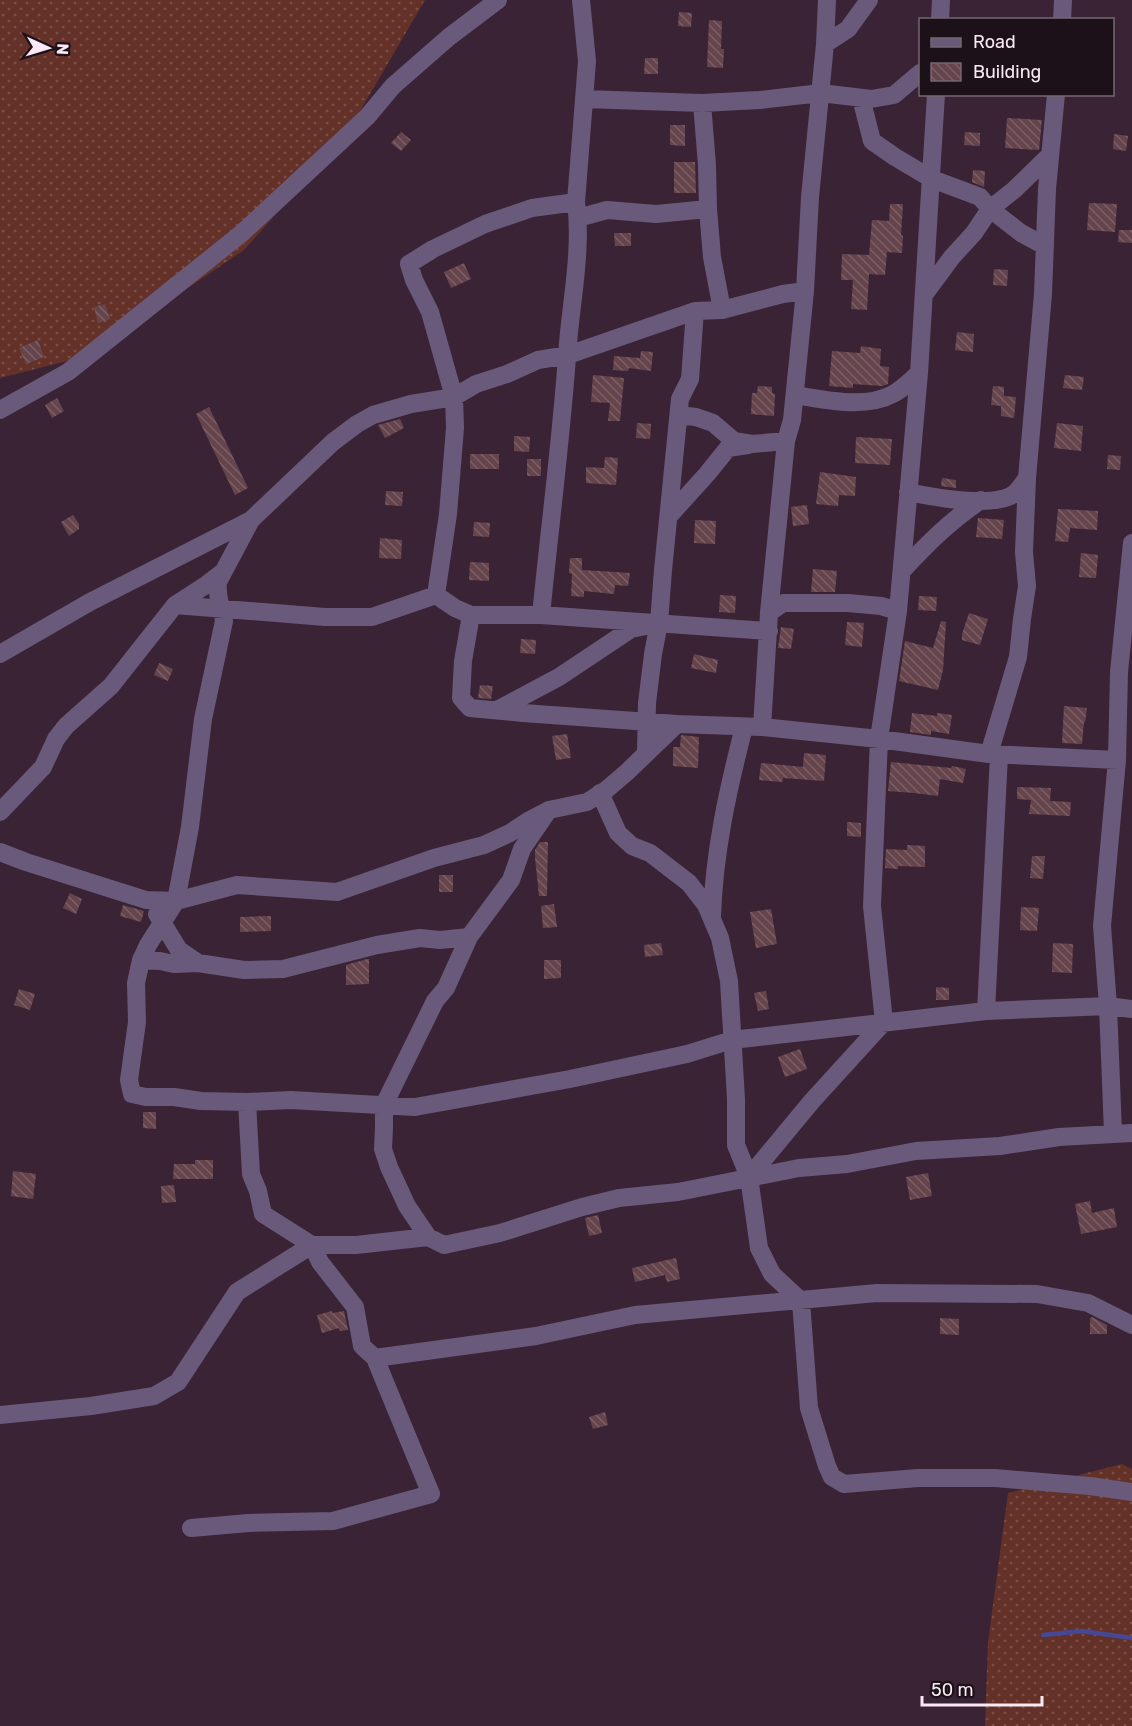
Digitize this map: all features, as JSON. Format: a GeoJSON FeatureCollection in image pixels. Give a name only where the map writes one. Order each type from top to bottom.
{"type":"FeatureCollection","features":[{"type":"Feature","properties":{"kind":"street"},"geometry":{"type":"LineString","coordinates":[[0,410],[69,372],[242,233],[367,117],[393,86],[449,37],[498,0]]}},
{"type":"Feature","properties":{"kind":"street"},"geometry":{"type":"LineString","coordinates":[[541,615],[568,355],[587,62],[581,0]]}},
{"type":"Feature","properties":{"kind":"street"},"geometry":{"type":"LineString","coordinates":[[712,920],[719,846],[730,782],[753,727],[769,631],[786,441],[792,420],[805,291],[810,197],[825,44],[826,0]]}},
{"type":"Feature","properties":{"kind":"street"},"geometry":{"type":"LineString","coordinates":[[825,44],[848,29],[869,0]]}},
{"type":"Feature","properties":{"kind":"street"},"geometry":{"type":"LineString","coordinates":[[940,18],[941,0]]}},
{"type":"Feature","properties":{"kind":"street"},"geometry":{"type":"LineString","coordinates":[[1062,18],[1063,0]]}},
{"type":"Feature","properties":{"kind":"street"},"geometry":{"type":"LineString","coordinates":[[584,99],[702,103],[760,100],[821,93],[871,99],[894,95],[919,75]]}},
{"type":"Feature","properties":{"kind":"street"},"geometry":{"type":"LineString","coordinates":[[749,1177],[812,1101],[884,1022],[872,906],[879,739],[902,571],[919,373],[936,96]]}},
{"type":"Feature","properties":{"kind":"street"},"geometry":{"type":"LineString","coordinates":[[986,1011],[994,754],[1018,657],[1027,586],[1024,552],[1027,478],[1043,294],[1050,155],[1056,96]]}},
{"type":"Feature","properties":{"kind":"street"},"geometry":{"type":"LineString","coordinates":[[861,98],[872,141],[932,179],[980,197],[990,209],[1021,233],[1045,246]]}},
{"type":"Feature","properties":{"kind":"street"},"geometry":{"type":"LineString","coordinates":[[702,103],[712,257],[722,310]]}},
{"type":"Feature","properties":{"kind":"street"},"geometry":{"type":"LineString","coordinates":[[924,295],[952,257],[974,233],[990,209],[1014,190],[1050,155]]}},
{"type":"Feature","properties":{"kind":"street"},"geometry":{"type":"LineString","coordinates":[[436,595],[448,514],[455,428],[454,397],[430,312],[414,280],[409,264],[433,249],[485,224],[532,208],[656,214],[708,209]]}},
{"type":"Feature","properties":{"kind":"street"},"geometry":{"type":"LineString","coordinates":[[0,654],[90,602],[251,520],[333,442],[373,415],[411,404],[454,397],[476,384],[507,374],[538,360],[568,355],[695,311],[722,310],[783,294],[805,291]]}},
{"type":"Feature","properties":{"kind":"street"},"geometry":{"type":"LineString","coordinates":[[646,753],[646,721],[653,654],[659,623],[680,399],[690,379],[695,311]]}},
{"type":"Feature","properties":{"kind":"street"},"geometry":{"type":"LineString","coordinates":[[795,395],[827,401],[862,402],[897,393],[919,373]]}},
{"type":"Feature","properties":{"kind":"street"},"geometry":{"type":"LineString","coordinates":[[679,415],[696,417],[713,423],[734,441],[752,444]]}},
{"type":"Feature","properties":{"kind":"street"},"geometry":{"type":"LineString","coordinates":[[669,516],[708,474],[728,448],[786,441]]}},
{"type":"Feature","properties":{"kind":"street"},"geometry":{"type":"LineString","coordinates":[[908,492],[940,498],[994,500],[1014,494],[1027,478]]}},
{"type":"Feature","properties":{"kind":"street"},"geometry":{"type":"LineString","coordinates":[[902,571],[955,518],[981,500]]}},
{"type":"Feature","properties":{"kind":"street"},"geometry":{"type":"LineString","coordinates":[[251,520],[218,582],[218,601],[223,609],[224,621],[203,719],[190,827],[176,901],[148,945],[141,960],[136,983],[137,1022],[129,1080],[132,1094],[201,1101],[291,1100],[415,1107],[570,1079],[687,1054],[732,1040],[986,1011],[1108,1006],[1132,1009]]}},
{"type":"Feature","properties":{"kind":"street"},"geometry":{"type":"LineString","coordinates":[[1113,1133],[1102,926],[1126,673],[1132,543]]}},
{"type":"Feature","properties":{"kind":"street"},"geometry":{"type":"LineString","coordinates":[[0,812],[43,767],[56,739],[66,726],[111,686],[175,604],[224,571]]}},
{"type":"Feature","properties":{"kind":"street"},"geometry":{"type":"LineString","coordinates":[[175,604],[325,617],[372,618],[436,595]]}},
{"type":"Feature","properties":{"kind":"street"},"geometry":{"type":"LineString","coordinates":[[436,595],[455,608],[471,615],[541,615],[769,631]]}},
{"type":"Feature","properties":{"kind":"street"},"geometry":{"type":"LineString","coordinates":[[769,613],[783,603],[848,603],[881,606],[898,611]]}},
{"type":"Feature","properties":{"kind":"street"},"geometry":{"type":"LineString","coordinates":[[471,615],[463,661],[460,698],[470,708],[677,724],[753,727],[879,739],[994,754],[1117,760]]}},
{"type":"Feature","properties":{"kind":"street"},"geometry":{"type":"LineString","coordinates":[[497,710],[559,677],[631,629],[659,623]]}},
{"type":"Feature","properties":{"kind":"street"},"geometry":{"type":"LineString","coordinates":[[0,852],[146,900],[176,901],[237,885],[337,892],[434,858],[484,845],[549,810],[586,802],[600,793],[677,724]]}},
{"type":"Feature","properties":{"kind":"street"},"geometry":{"type":"LineString","coordinates":[[600,793],[618,832],[632,846],[650,853],[689,883],[706,905],[720,938],[729,981],[736,1099],[736,1145],[749,1177],[759,1248],[772,1274],[801,1300],[809,1408],[832,1477],[844,1484],[918,1478],[995,1478],[1132,1492]]}},
{"type":"Feature","properties":{"kind":"street"},"geometry":{"type":"LineString","coordinates":[[549,810],[522,849],[511,880],[469,937],[446,988],[435,1002],[384,1106],[383,1149],[389,1167],[407,1206],[428,1237],[444,1245],[500,1233],[582,1207],[619,1198],[678,1192],[799,1168],[847,1164],[916,1151],[1000,1146],[1059,1137],[1132,1133]]}},
{"type":"Feature","properties":{"kind":"street"},"geometry":{"type":"LineString","coordinates":[[146,900],[163,922],[179,950],[198,963]]}},
{"type":"Feature","properties":{"kind":"street"},"geometry":{"type":"LineString","coordinates":[[141,960],[174,964],[198,963],[244,970],[283,969],[377,945],[420,938],[440,940],[469,937]]}},
{"type":"Feature","properties":{"kind":"street"},"geometry":{"type":"LineString","coordinates":[[191,1528],[248,1523],[333,1521],[431,1494],[375,1358],[362,1346],[355,1307],[320,1262],[312,1245],[263,1214],[258,1191],[251,1174],[247,1102]]}},
{"type":"Feature","properties":{"kind":"street"},"geometry":{"type":"LineString","coordinates":[[0,1415],[91,1406],[154,1396],[178,1382],[237,1292],[312,1245],[356,1245],[428,1237]]}},
{"type":"Feature","properties":{"kind":"street"},"geometry":{"type":"LineString","coordinates":[[375,1358],[536,1336],[635,1315],[877,1293],[1037,1294],[1088,1303],[1132,1325]]}},
{"type":"Feature","properties":{"kind":"shaded area"},"geometry":{"type":"Polygon","coordinates":[[[0,0],[425,0],[346,135],[244,250],[87,356],[0,378],[0,0]]]}},
{"type":"Feature","properties":{"kind":"shaded area"},"geometry":{"type":"Polygon","coordinates":[[[1122,1464],[1132,1469],[1132,1726],[985,1726],[988,1642],[1008,1493],[1122,1464]]]}},
{"type":"Feature","properties":{"kind":"building"},"geometry":{"type":"Polygon","coordinates":[[[679,12],[692,13],[691,27],[678,26],[679,12]]]}},
{"type":"Feature","properties":{"kind":"building"},"geometry":{"type":"Polygon","coordinates":[[[709,20],[722,21],[723,68],[707,67],[709,20]]]}},
{"type":"Feature","properties":{"kind":"building"},"geometry":{"type":"Polygon","coordinates":[[[645,58],[658,58],[658,74],[644,74],[645,58]]]}},
{"type":"Feature","properties":{"kind":"building"},"geometry":{"type":"Polygon","coordinates":[[[1007,118],[1042,120],[1039,150],[1005,148],[1007,118]]]}},
{"type":"Feature","properties":{"kind":"building"},"geometry":{"type":"Polygon","coordinates":[[[670,125],[685,125],[685,146],[670,145],[670,125]]]}},
{"type":"Feature","properties":{"kind":"building"},"geometry":{"type":"Polygon","coordinates":[[[401,132],[411,140],[401,151],[391,143],[401,132]]]}},
{"type":"Feature","properties":{"kind":"building"},"geometry":{"type":"Polygon","coordinates":[[[965,132],[980,133],[980,146],[964,145],[965,132]]]}},
{"type":"Feature","properties":{"kind":"building"},"geometry":{"type":"Polygon","coordinates":[[[1114,134],[1128,136],[1126,151],[1113,149],[1114,134]]]}},
{"type":"Feature","properties":{"kind":"building"},"geometry":{"type":"Polygon","coordinates":[[[674,162],[695,162],[696,193],[674,193],[674,162]]]}},
{"type":"Feature","properties":{"kind":"building"},"geometry":{"type":"Polygon","coordinates":[[[973,170],[985,171],[984,187],[972,182],[973,170]]]}},
{"type":"Feature","properties":{"kind":"building"},"geometry":{"type":"Polygon","coordinates":[[[1089,203],[1117,204],[1115,232],[1087,230],[1089,203]]]}},
{"type":"Feature","properties":{"kind":"building"},"geometry":{"type":"Polygon","coordinates":[[[890,204],[903,204],[902,253],[887,252],[885,275],[869,274],[867,310],[851,309],[853,280],[841,280],[842,254],[869,255],[872,220],[889,221],[890,204]]]}},
{"type":"Feature","properties":{"kind":"building"},"geometry":{"type":"Polygon","coordinates":[[[1119,230],[1132,230],[1132,243],[1118,242],[1119,230]]]}},
{"type":"Feature","properties":{"kind":"building"},"geometry":{"type":"Polygon","coordinates":[[[614,233],[631,233],[631,246],[615,246],[614,233]]]}},
{"type":"Feature","properties":{"kind":"building"},"geometry":{"type":"Polygon","coordinates":[[[464,263],[471,279],[451,288],[444,272],[464,263]]]}},
{"type":"Feature","properties":{"kind":"building"},"geometry":{"type":"Polygon","coordinates":[[[994,269],[1008,270],[1007,286],[993,285],[994,269]]]}},
{"type":"Feature","properties":{"kind":"building"},"geometry":{"type":"Polygon","coordinates":[[[105,304],[110,319],[98,323],[94,307],[105,304]]]}},
{"type":"Feature","properties":{"kind":"building"},"geometry":{"type":"Polygon","coordinates":[[[957,332],[974,334],[973,352],[955,350],[957,332]]]}},
{"type":"Feature","properties":{"kind":"building"},"geometry":{"type":"Polygon","coordinates":[[[38,340],[44,357],[26,364],[19,348],[38,340]]]}},
{"type":"Feature","properties":{"kind":"building"},"geometry":{"type":"Polygon","coordinates":[[[861,346],[881,349],[880,366],[889,367],[888,384],[882,386],[853,384],[853,388],[829,386],[832,351],[860,353],[861,346]]]}},
{"type":"Feature","properties":{"kind":"building"},"geometry":{"type":"Polygon","coordinates":[[[641,351],[653,352],[651,371],[629,368],[628,371],[613,370],[614,356],[640,358],[641,351]]]}},
{"type":"Feature","properties":{"kind":"building"},"geometry":{"type":"Polygon","coordinates":[[[593,375],[624,378],[620,421],[608,421],[610,403],[591,402],[593,375]]]}},
{"type":"Feature","properties":{"kind":"building"},"geometry":{"type":"Polygon","coordinates":[[[1065,375],[1084,377],[1082,390],[1063,388],[1065,375]]]}},
{"type":"Feature","properties":{"kind":"building"},"geometry":{"type":"Polygon","coordinates":[[[758,386],[772,387],[772,393],[775,394],[774,416],[751,414],[752,393],[757,393],[758,386]]]}},
{"type":"Feature","properties":{"kind":"building"},"geometry":{"type":"Polygon","coordinates":[[[993,386],[1004,387],[1004,396],[1016,397],[1014,418],[1001,416],[1001,406],[991,405],[993,386]]]}},
{"type":"Feature","properties":{"kind":"building"},"geometry":{"type":"Polygon","coordinates":[[[57,398],[64,411],[52,418],[45,405],[57,398]]]}},
{"type":"Feature","properties":{"kind":"building"},"geometry":{"type":"Polygon","coordinates":[[[209,407],[248,488],[235,495],[196,414],[209,407]]]}},
{"type":"Feature","properties":{"kind":"building"},"geometry":{"type":"Polygon","coordinates":[[[400,419],[404,428],[385,438],[378,425],[400,419]]]}},
{"type":"Feature","properties":{"kind":"building"},"geometry":{"type":"Polygon","coordinates":[[[637,423],[651,424],[650,439],[636,438],[637,423]]]}},
{"type":"Feature","properties":{"kind":"building"},"geometry":{"type":"Polygon","coordinates":[[[1057,423],[1083,426],[1081,451],[1054,448],[1057,423]]]}},
{"type":"Feature","properties":{"kind":"building"},"geometry":{"type":"Polygon","coordinates":[[[514,436],[530,437],[529,452],[514,451],[514,436]]]}},
{"type":"Feature","properties":{"kind":"building"},"geometry":{"type":"Polygon","coordinates":[[[856,437],[892,439],[890,465],[855,463],[856,437]]]}},
{"type":"Feature","properties":{"kind":"building"},"geometry":{"type":"Polygon","coordinates":[[[470,454],[499,454],[499,469],[470,469],[470,454]]]}},
{"type":"Feature","properties":{"kind":"building"},"geometry":{"type":"Polygon","coordinates":[[[1108,455],[1121,456],[1120,470],[1107,469],[1108,455]]]}},
{"type":"Feature","properties":{"kind":"building"},"geometry":{"type":"Polygon","coordinates":[[[605,457],[618,458],[616,485],[586,483],[586,467],[604,468],[605,457]]]}},
{"type":"Feature","properties":{"kind":"building"},"geometry":{"type":"Polygon","coordinates":[[[527,459],[541,459],[541,476],[527,476],[527,459]]]}},
{"type":"Feature","properties":{"kind":"building"},"geometry":{"type":"Polygon","coordinates":[[[820,472],[856,477],[855,496],[839,495],[838,506],[816,504],[820,472]]]}},
{"type":"Feature","properties":{"kind":"building"},"geometry":{"type":"Polygon","coordinates":[[[942,478],[956,480],[956,488],[941,486],[942,478]]]}},
{"type":"Feature","properties":{"kind":"building"},"geometry":{"type":"Polygon","coordinates":[[[386,491],[403,492],[402,506],[385,505],[386,491]]]}},
{"type":"Feature","properties":{"kind":"building"},"geometry":{"type":"Polygon","coordinates":[[[807,505],[809,524],[793,526],[791,507],[807,505]]]}},
{"type":"Feature","properties":{"kind":"building"},"geometry":{"type":"Polygon","coordinates":[[[1058,509],[1098,511],[1097,530],[1070,528],[1068,542],[1055,541],[1058,509]]]}},
{"type":"Feature","properties":{"kind":"building"},"geometry":{"type":"Polygon","coordinates":[[[73,515],[79,524],[79,529],[69,536],[61,522],[73,515]]]}},
{"type":"Feature","properties":{"kind":"building"},"geometry":{"type":"Polygon","coordinates":[[[978,518],[1004,520],[1002,539],[976,537],[978,518]]]}},
{"type":"Feature","properties":{"kind":"building"},"geometry":{"type":"Polygon","coordinates":[[[695,520],[716,521],[715,544],[694,543],[695,520]]]}},
{"type":"Feature","properties":{"kind":"building"},"geometry":{"type":"Polygon","coordinates":[[[474,522],[490,523],[489,537],[473,536],[474,522]]]}},
{"type":"Feature","properties":{"kind":"building"},"geometry":{"type":"Polygon","coordinates":[[[380,538],[402,540],[401,559],[379,558],[380,538]]]}},
{"type":"Feature","properties":{"kind":"building"},"geometry":{"type":"Polygon","coordinates":[[[1081,553],[1098,555],[1096,578],[1079,577],[1081,553]]]}},
{"type":"Feature","properties":{"kind":"building"},"geometry":{"type":"Polygon","coordinates":[[[570,558],[582,558],[582,570],[630,573],[628,586],[615,585],[614,594],[584,591],[584,597],[571,596],[570,558]]]}},
{"type":"Feature","properties":{"kind":"building"},"geometry":{"type":"Polygon","coordinates":[[[470,562],[489,563],[489,581],[469,580],[470,562]]]}},
{"type":"Feature","properties":{"kind":"building"},"geometry":{"type":"Polygon","coordinates":[[[813,569],[837,571],[835,592],[811,592],[813,569]]]}},
{"type":"Feature","properties":{"kind":"building"},"geometry":{"type":"Polygon","coordinates":[[[720,595],[736,596],[735,613],[719,612],[720,595]]]}},
{"type":"Feature","properties":{"kind":"building"},"geometry":{"type":"Polygon","coordinates":[[[919,596],[937,597],[936,611],[918,610],[919,596]]]}},
{"type":"Feature","properties":{"kind":"building"},"geometry":{"type":"Polygon","coordinates":[[[969,613],[988,619],[980,645],[962,640],[969,613]]]}},
{"type":"Feature","properties":{"kind":"building"},"geometry":{"type":"Polygon","coordinates":[[[941,621],[946,622],[943,670],[938,690],[899,681],[905,641],[933,648],[941,621]]]}},
{"type":"Feature","properties":{"kind":"building"},"geometry":{"type":"Polygon","coordinates":[[[847,622],[864,623],[862,647],[845,645],[847,622]]]}},
{"type":"Feature","properties":{"kind":"building"},"geometry":{"type":"Polygon","coordinates":[[[781,627],[794,629],[791,649],[778,648],[781,627]]]}},
{"type":"Feature","properties":{"kind":"building"},"geometry":{"type":"Polygon","coordinates":[[[521,639],[536,640],[535,654],[520,653],[521,639]]]}},
{"type":"Feature","properties":{"kind":"building"},"geometry":{"type":"Polygon","coordinates":[[[694,654],[718,660],[716,673],[691,668],[694,654]]]}},
{"type":"Feature","properties":{"kind":"building"},"geometry":{"type":"Polygon","coordinates":[[[159,663],[173,669],[168,681],[154,675],[159,663]]]}},
{"type":"Feature","properties":{"kind":"building"},"geometry":{"type":"Polygon","coordinates":[[[480,685],[493,686],[491,699],[478,698],[480,685]]]}},
{"type":"Feature","properties":{"kind":"building"},"geometry":{"type":"Polygon","coordinates":[[[1064,706],[1087,708],[1082,744],[1062,743],[1064,706]]]}},
{"type":"Feature","properties":{"kind":"building"},"geometry":{"type":"Polygon","coordinates":[[[912,713],[952,715],[949,734],[931,731],[931,735],[910,732],[912,713]]]}},
{"type":"Feature","properties":{"kind":"building"},"geometry":{"type":"Polygon","coordinates":[[[567,734],[571,758],[556,760],[552,736],[567,734]]]}},
{"type":"Feature","properties":{"kind":"building"},"geometry":{"type":"Polygon","coordinates":[[[681,735],[699,737],[698,768],[673,766],[673,747],[680,747],[681,735]]]}},
{"type":"Feature","properties":{"kind":"building"},"geometry":{"type":"Polygon","coordinates":[[[804,753],[826,755],[824,781],[783,778],[782,782],[759,780],[761,763],[803,767],[804,753]]]}},
{"type":"Feature","properties":{"kind":"building"},"geometry":{"type":"Polygon","coordinates":[[[891,762],[966,769],[963,783],[940,779],[938,796],[888,791],[891,762]]]}},
{"type":"Feature","properties":{"kind":"building"},"geometry":{"type":"Polygon","coordinates":[[[1017,787],[1051,788],[1050,801],[1071,802],[1070,816],[1029,814],[1031,800],[1017,799],[1017,787]]]}},
{"type":"Feature","properties":{"kind":"building"},"geometry":{"type":"Polygon","coordinates":[[[847,822],[861,823],[861,837],[847,836],[847,822]]]}},
{"type":"Feature","properties":{"kind":"building"},"geometry":{"type":"Polygon","coordinates":[[[540,842],[548,842],[547,896],[539,896],[535,850],[540,842]]]}},
{"type":"Feature","properties":{"kind":"building"},"geometry":{"type":"Polygon","coordinates":[[[907,845],[925,846],[925,867],[885,868],[886,849],[907,850],[907,845]]]}},
{"type":"Feature","properties":{"kind":"building"},"geometry":{"type":"Polygon","coordinates":[[[1032,856],[1045,856],[1043,879],[1030,878],[1032,856]]]}},
{"type":"Feature","properties":{"kind":"building"},"geometry":{"type":"Polygon","coordinates":[[[439,875],[453,875],[453,892],[439,892],[439,875]]]}},
{"type":"Feature","properties":{"kind":"building"},"geometry":{"type":"Polygon","coordinates":[[[70,893],[82,899],[76,914],[63,908],[70,893]]]}},
{"type":"Feature","properties":{"kind":"building"},"geometry":{"type":"Polygon","coordinates":[[[554,904],[557,927],[543,928],[541,906],[554,904]]]}},
{"type":"Feature","properties":{"kind":"building"},"geometry":{"type":"Polygon","coordinates":[[[123,905],[144,911],[141,922],[120,916],[123,905]]]}},
{"type":"Feature","properties":{"kind":"building"},"geometry":{"type":"Polygon","coordinates":[[[1021,907],[1039,908],[1037,931],[1020,930],[1021,907]]]}},
{"type":"Feature","properties":{"kind":"building"},"geometry":{"type":"Polygon","coordinates":[[[771,909],[777,944],[756,948],[750,912],[771,909]]]}},
{"type":"Feature","properties":{"kind":"building"},"geometry":{"type":"Polygon","coordinates":[[[271,916],[271,931],[240,932],[240,917],[271,916]]]}},
{"type":"Feature","properties":{"kind":"building"},"geometry":{"type":"Polygon","coordinates":[[[661,943],[663,955],[645,957],[644,945],[661,943]]]}},
{"type":"Feature","properties":{"kind":"building"},"geometry":{"type":"Polygon","coordinates":[[[1053,943],[1073,944],[1072,973],[1052,972],[1053,943]]]}},
{"type":"Feature","properties":{"kind":"building"},"geometry":{"type":"Polygon","coordinates":[[[369,959],[369,984],[346,985],[346,965],[369,959]]]}},
{"type":"Feature","properties":{"kind":"building"},"geometry":{"type":"Polygon","coordinates":[[[544,960],[561,960],[561,978],[544,979],[544,960]]]}},
{"type":"Feature","properties":{"kind":"building"},"geometry":{"type":"Polygon","coordinates":[[[936,987],[949,988],[949,1000],[936,1000],[936,987]]]}},
{"type":"Feature","properties":{"kind":"building"},"geometry":{"type":"Polygon","coordinates":[[[19,989],[35,994],[30,1010],[14,1005],[19,989]]]}},
{"type":"Feature","properties":{"kind":"building"},"geometry":{"type":"Polygon","coordinates":[[[766,991],[769,1009],[758,1011],[754,993],[766,991]]]}},
{"type":"Feature","properties":{"kind":"building"},"geometry":{"type":"Polygon","coordinates":[[[800,1049],[807,1069],[785,1077],[778,1057],[800,1049]]]}},
{"type":"Feature","properties":{"kind":"building"},"geometry":{"type":"Polygon","coordinates":[[[143,1112],[156,1112],[156,1129],[143,1128],[143,1112]]]}},
{"type":"Feature","properties":{"kind":"building"},"geometry":{"type":"Polygon","coordinates":[[[195,1160],[213,1160],[213,1179],[173,1179],[174,1164],[195,1164],[195,1160]]]}},
{"type":"Feature","properties":{"kind":"building"},"geometry":{"type":"Polygon","coordinates":[[[13,1171],[36,1174],[33,1199],[11,1196],[13,1171]]]}},
{"type":"Feature","properties":{"kind":"building"},"geometry":{"type":"Polygon","coordinates":[[[928,1173],[932,1196],[910,1200],[906,1177],[928,1173]]]}},
{"type":"Feature","properties":{"kind":"building"},"geometry":{"type":"Polygon","coordinates":[[[174,1185],[176,1202],[162,1203],[161,1186],[174,1185]]]}},
{"type":"Feature","properties":{"kind":"building"},"geometry":{"type":"Polygon","coordinates":[[[1090,1201],[1092,1213],[1114,1208],[1117,1227],[1081,1234],[1075,1204],[1090,1201]]]}},
{"type":"Feature","properties":{"kind":"building"},"geometry":{"type":"Polygon","coordinates":[[[598,1215],[602,1233],[589,1236],[585,1218],[598,1215]]]}},
{"type":"Feature","properties":{"kind":"building"},"geometry":{"type":"Polygon","coordinates":[[[676,1258],[680,1279],[667,1282],[665,1275],[635,1282],[632,1268],[676,1258]]]}},
{"type":"Feature","properties":{"kind":"building"},"geometry":{"type":"Polygon","coordinates":[[[332,1311],[332,1313],[344,1311],[348,1330],[340,1331],[339,1328],[322,1333],[317,1315],[332,1311]]]}},
{"type":"Feature","properties":{"kind":"building"},"geometry":{"type":"Polygon","coordinates":[[[940,1318],[959,1319],[959,1335],[940,1334],[940,1318]]]}},
{"type":"Feature","properties":{"kind":"building"},"geometry":{"type":"Polygon","coordinates":[[[1090,1318],[1107,1325],[1107,1334],[1090,1334],[1090,1318]]]}},
{"type":"Feature","properties":{"kind":"building"},"geometry":{"type":"Polygon","coordinates":[[[605,1412],[608,1425],[593,1429],[589,1417],[605,1412]]]}},
{"type":"Feature","properties":{"kind":"waterway"},"geometry":{"type":"LineString","coordinates":[[1043,1635],[1082,1631],[1132,1638]]}}]}
